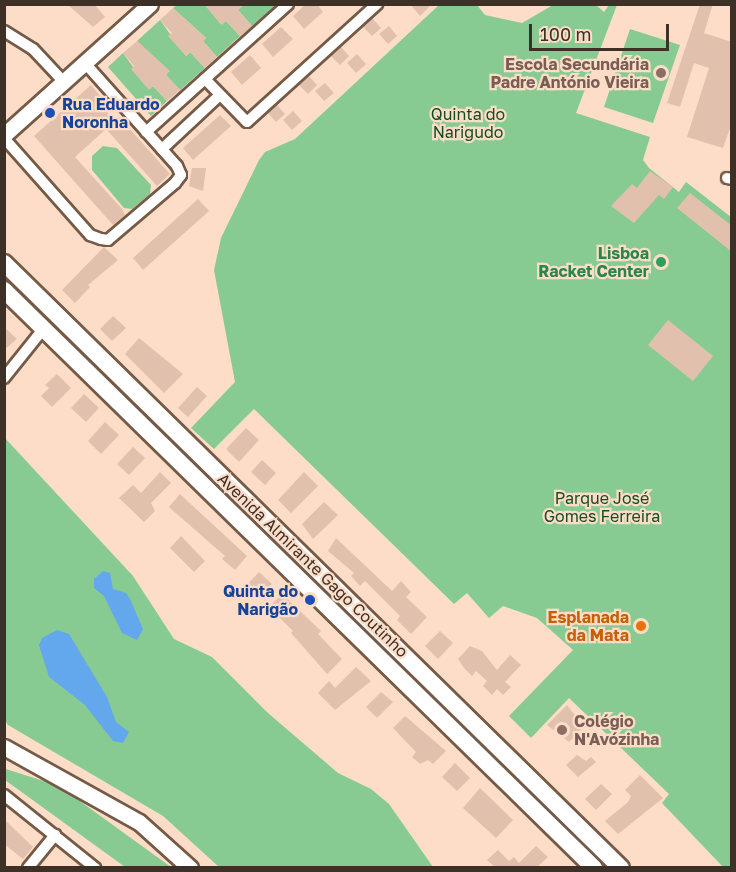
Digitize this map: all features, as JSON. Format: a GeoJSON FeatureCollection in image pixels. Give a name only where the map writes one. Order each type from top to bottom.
{"type":"FeatureCollection","features":[{"type":"Feature","properties":{"kind":"main road","name":"Avenida Almirante Gago Coutinho"},"geometry":{"type":"LineString","coordinates":[[4,263],[621,867]]}},
{"type":"Feature","properties":{"kind":"main road","name":"Avenida Almirante Gago Coutinho"},"geometry":{"type":"LineString","coordinates":[[4,290],[594,867]]}},
{"type":"Feature","properties":{"kind":"main road"},"geometry":{"type":"LineString","coordinates":[[320,598],[333,585]]}},
{"type":"Feature","properties":{"kind":"main road"},"geometry":{"type":"LineString","coordinates":[[334,613],[347,599]]}},
{"type":"Feature","properties":{"kind":"street"},"geometry":{"type":"LineString","coordinates":[[85,63],[162,149],[181,175],[108,240],[90,235],[4,136],[150,4]]}},
{"type":"Feature","properties":{"kind":"street"},"geometry":{"type":"LineString","coordinates":[[146,132],[288,4]]}},
{"type":"Feature","properties":{"kind":"street"},"geometry":{"type":"LineString","coordinates":[[205,79],[247,122],[377,4]]}},
{"type":"Feature","properties":{"kind":"street"},"geometry":{"type":"LineString","coordinates":[[4,31],[33,49],[64,82]]}},
{"type":"Feature","properties":{"kind":"street"},"geometry":{"type":"LineString","coordinates":[[162,149],[220,95]]}},
{"type":"Feature","properties":{"kind":"street"},"geometry":{"type":"LineString","coordinates":[[4,378],[44,328]]}},
{"type":"Feature","properties":{"kind":"street"},"geometry":{"type":"LineString","coordinates":[[4,747],[139,822],[190,867]]}},
{"type":"Feature","properties":{"kind":"street"},"geometry":{"type":"LineString","coordinates":[[4,795],[95,867]]}},
{"type":"Feature","properties":{"kind":"street"},"geometry":{"type":"LineString","coordinates":[[28,867],[55,835]]}},
{"type":"Feature","properties":{"kind":"green space"},"geometry":{"type":"Polygon","coordinates":[[[177,5],[205,5],[221,24],[226,21],[240,36],[217,57],[203,41],[206,38],[173,8],[177,5]]]}},
{"type":"Feature","properties":{"kind":"green space"},"geometry":{"type":"Polygon","coordinates":[[[239,5],[276,5],[252,26],[238,10],[239,5]]]}},
{"type":"Feature","properties":{"kind":"green space"},"geometry":{"type":"Polygon","coordinates":[[[439,5],[477,5],[485,15],[522,23],[553,5],[596,5],[604,12],[609,5],[617,5],[576,113],[650,137],[643,160],[649,168],[679,192],[686,182],[731,217],[731,867],[723,867],[662,803],[669,794],[569,698],[531,738],[509,716],[573,650],[537,618],[503,606],[489,618],[467,593],[454,604],[254,409],[214,449],[191,428],[235,382],[214,270],[221,238],[259,160],[265,152],[295,139],[439,5]]]}},
{"type":"Feature","properties":{"kind":"green space"},"geometry":{"type":"Polygon","coordinates":[[[160,20],[186,56],[190,52],[205,68],[180,90],[166,75],[169,71],[137,41],[160,20]]]}},
{"type":"Feature","properties":{"kind":"green space"},"geometry":{"type":"Polygon","coordinates":[[[630,29],[680,45],[653,123],[604,107],[630,29]]]}},
{"type":"Feature","properties":{"kind":"green space"},"geometry":{"type":"Polygon","coordinates":[[[123,53],[149,89],[153,86],[167,101],[151,116],[108,67],[123,53]]]}},
{"type":"Feature","properties":{"kind":"green space"},"geometry":{"type":"Polygon","coordinates":[[[103,146],[117,148],[151,185],[150,194],[132,209],[124,208],[92,170],[92,156],[103,146]]]}},
{"type":"Feature","properties":{"kind":"green space"},"geometry":{"type":"Polygon","coordinates":[[[4,273],[295,557],[293,559],[5,281],[4,273]]]}},
{"type":"Feature","properties":{"kind":"green space"},"geometry":{"type":"Polygon","coordinates":[[[4,437],[133,576],[174,639],[212,657],[268,713],[338,773],[371,789],[389,804],[433,867],[219,867],[163,816],[8,725],[4,719],[4,437]]]}},
{"type":"Feature","properties":{"kind":"green space"},"geometry":{"type":"Polygon","coordinates":[[[372,638],[382,643],[612,867],[604,867],[372,638]]]}},
{"type":"Feature","properties":{"kind":"green space"},"geometry":{"type":"Polygon","coordinates":[[[6,769],[59,786],[171,867],[125,867],[5,780],[6,769]]]}},
{"type":"Feature","properties":{"kind":"water"},"geometry":{"type":"Polygon","coordinates":[[[103,571],[110,573],[113,589],[126,593],[130,599],[143,629],[137,640],[122,633],[104,596],[94,588],[94,579],[103,571]]]}},
{"type":"Feature","properties":{"kind":"water"},"geometry":{"type":"Polygon","coordinates":[[[57,630],[69,634],[107,697],[116,722],[129,732],[123,743],[113,741],[85,705],[49,677],[39,645],[42,638],[57,630]]]}},
{"type":"Feature","properties":{"kind":"building"},"geometry":{"type":"Polygon","coordinates":[[[67,4],[94,4],[105,17],[93,27],[67,4]]]}},
{"type":"Feature","properties":{"kind":"building"},"geometry":{"type":"Polygon","coordinates":[[[204,4],[245,4],[238,10],[252,26],[240,36],[226,21],[222,25],[204,4]]]}},
{"type":"Feature","properties":{"kind":"building"},"geometry":{"type":"Polygon","coordinates":[[[306,4],[317,4],[323,12],[304,29],[293,16],[306,4]]]}},
{"type":"Feature","properties":{"kind":"building"},"geometry":{"type":"Polygon","coordinates":[[[410,4],[432,4],[420,16],[410,4]]]}},
{"type":"Feature","properties":{"kind":"building"},"geometry":{"type":"Polygon","coordinates":[[[700,4],[713,4],[704,33],[732,42],[732,123],[723,148],[687,137],[709,68],[694,63],[680,107],[667,103],[700,4]]]}},
{"type":"Feature","properties":{"kind":"building"},"geometry":{"type":"Polygon","coordinates":[[[173,8],[206,38],[203,41],[217,57],[205,68],[190,52],[186,56],[168,36],[172,33],[160,20],[173,8]]]}},
{"type":"Feature","properties":{"kind":"building"},"geometry":{"type":"Polygon","coordinates":[[[372,18],[381,28],[372,36],[363,27],[372,18]]]}},
{"type":"Feature","properties":{"kind":"building"},"geometry":{"type":"Polygon","coordinates":[[[389,26],[397,36],[388,44],[379,34],[389,26]]]}},
{"type":"Feature","properties":{"kind":"building"},"geometry":{"type":"Polygon","coordinates":[[[281,27],[293,39],[273,57],[262,44],[281,27]]]}},
{"type":"Feature","properties":{"kind":"building"},"geometry":{"type":"Polygon","coordinates":[[[137,41],[170,71],[166,75],[180,90],[167,101],[153,86],[149,90],[131,69],[134,66],[123,53],[137,41]]]}},
{"type":"Feature","properties":{"kind":"building"},"geometry":{"type":"Polygon","coordinates":[[[341,47],[349,56],[340,65],[331,56],[341,47]]]}},
{"type":"Feature","properties":{"kind":"building"},"geometry":{"type":"Polygon","coordinates":[[[357,54],[366,64],[356,73],[347,63],[357,54]]]}},
{"type":"Feature","properties":{"kind":"building"},"geometry":{"type":"Polygon","coordinates":[[[250,55],[261,68],[242,85],[231,72],[250,55]]]}},
{"type":"Feature","properties":{"kind":"building"},"geometry":{"type":"Polygon","coordinates":[[[309,76],[317,85],[308,94],[299,85],[309,76]]]}},
{"type":"Feature","properties":{"kind":"building"},"geometry":{"type":"Polygon","coordinates":[[[325,83],[334,93],[324,101],[315,91],[325,83]]]}},
{"type":"Feature","properties":{"kind":"building"},"geometry":{"type":"Polygon","coordinates":[[[91,85],[101,97],[98,102],[115,121],[119,117],[170,174],[157,186],[106,129],[75,157],[122,209],[125,215],[113,225],[34,136],[91,85]]]}},
{"type":"Feature","properties":{"kind":"building"},"geometry":{"type":"Polygon","coordinates":[[[277,105],[285,114],[276,122],[268,113],[277,105]]]}},
{"type":"Feature","properties":{"kind":"building"},"geometry":{"type":"Polygon","coordinates":[[[293,111],[302,121],[292,130],[283,120],[293,111]]]}},
{"type":"Feature","properties":{"kind":"building"},"geometry":{"type":"Polygon","coordinates":[[[220,115],[231,126],[193,160],[183,148],[220,115]]]}},
{"type":"Feature","properties":{"kind":"building"},"geometry":{"type":"Polygon","coordinates":[[[192,168],[206,168],[203,191],[189,186],[192,168]]]}},
{"type":"Feature","properties":{"kind":"building"},"geometry":{"type":"Polygon","coordinates":[[[650,171],[673,187],[664,199],[659,195],[634,223],[611,206],[632,184],[637,188],[650,171]]]}},
{"type":"Feature","properties":{"kind":"building"},"geometry":{"type":"Polygon","coordinates":[[[690,193],[732,226],[732,252],[677,208],[690,193]]]}},
{"type":"Feature","properties":{"kind":"building"},"geometry":{"type":"Polygon","coordinates":[[[198,199],[209,211],[143,270],[133,258],[198,199]]]}},
{"type":"Feature","properties":{"kind":"building"},"geometry":{"type":"Polygon","coordinates":[[[104,247],[118,260],[88,285],[90,287],[75,303],[62,290],[104,247]]]}},
{"type":"Feature","properties":{"kind":"building"},"geometry":{"type":"Polygon","coordinates":[[[113,316],[126,328],[112,341],[100,329],[113,316]]]}},
{"type":"Feature","properties":{"kind":"building"},"geometry":{"type":"Polygon","coordinates":[[[668,320],[713,356],[693,381],[648,345],[668,320]]]}},
{"type":"Feature","properties":{"kind":"building"},"geometry":{"type":"Polygon","coordinates":[[[4,327],[17,339],[4,350],[4,327]]]}},
{"type":"Feature","properties":{"kind":"building"},"geometry":{"type":"Polygon","coordinates":[[[139,338],[183,374],[164,393],[125,354],[139,338]]]}},
{"type":"Feature","properties":{"kind":"building"},"geometry":{"type":"Polygon","coordinates":[[[57,374],[71,388],[52,407],[41,396],[49,388],[45,385],[57,374]]]}},
{"type":"Feature","properties":{"kind":"building"},"geometry":{"type":"Polygon","coordinates":[[[197,387],[207,396],[188,417],[178,408],[197,387]]]}},
{"type":"Feature","properties":{"kind":"building"},"geometry":{"type":"Polygon","coordinates":[[[84,394],[99,408],[86,422],[71,408],[84,394]]]}},
{"type":"Feature","properties":{"kind":"building"},"geometry":{"type":"Polygon","coordinates":[[[105,422],[119,435],[101,454],[88,441],[105,422]]]}},
{"type":"Feature","properties":{"kind":"building"},"geometry":{"type":"Polygon","coordinates":[[[246,428],[259,440],[239,462],[226,449],[246,428]]]}},
{"type":"Feature","properties":{"kind":"building"},"geometry":{"type":"Polygon","coordinates":[[[133,447],[145,458],[129,475],[117,464],[133,447]]]}},
{"type":"Feature","properties":{"kind":"building"},"geometry":{"type":"Polygon","coordinates":[[[262,460],[276,473],[265,485],[251,472],[262,460]]]}},
{"type":"Feature","properties":{"kind":"building"},"geometry":{"type":"Polygon","coordinates":[[[160,472],[171,483],[151,503],[155,511],[144,522],[119,498],[133,485],[141,493],[160,472]]]}},
{"type":"Feature","properties":{"kind":"building"},"geometry":{"type":"Polygon","coordinates":[[[304,472],[318,486],[291,513],[278,500],[304,472]]]}},
{"type":"Feature","properties":{"kind":"building"},"geometry":{"type":"Polygon","coordinates":[[[180,494],[247,556],[235,570],[222,559],[225,556],[169,507],[180,494]]]}},
{"type":"Feature","properties":{"kind":"building"},"geometry":{"type":"Polygon","coordinates":[[[324,502],[338,515],[313,539],[302,524],[324,502]]]}},
{"type":"Feature","properties":{"kind":"building"},"geometry":{"type":"Polygon","coordinates":[[[181,536],[205,561],[194,572],[170,548],[181,536]]]}},
{"type":"Feature","properties":{"kind":"building"},"geometry":{"type":"Polygon","coordinates":[[[336,538],[392,591],[401,581],[411,592],[406,597],[427,617],[411,634],[397,620],[400,616],[365,581],[360,586],[351,576],[354,573],[328,551],[336,538]]]}},
{"type":"Feature","properties":{"kind":"building"},"geometry":{"type":"Polygon","coordinates":[[[259,572],[272,584],[260,597],[247,585],[259,572]]]}},
{"type":"Feature","properties":{"kind":"building"},"geometry":{"type":"Polygon","coordinates":[[[282,594],[321,631],[318,634],[342,659],[327,674],[291,633],[293,631],[276,614],[272,618],[265,611],[282,594]]]}},
{"type":"Feature","properties":{"kind":"building"},"geometry":{"type":"Polygon","coordinates":[[[440,631],[453,643],[438,659],[425,646],[440,631]]]}},
{"type":"Feature","properties":{"kind":"building"},"geometry":{"type":"Polygon","coordinates":[[[470,646],[482,651],[497,670],[510,655],[521,665],[505,682],[511,687],[503,695],[497,689],[492,695],[483,686],[487,681],[476,671],[472,676],[464,668],[458,659],[470,646]]]}},
{"type":"Feature","properties":{"kind":"building"},"geometry":{"type":"Polygon","coordinates":[[[356,667],[371,681],[335,710],[318,693],[329,681],[335,688],[356,667]]]}},
{"type":"Feature","properties":{"kind":"building"},"geometry":{"type":"Polygon","coordinates":[[[381,692],[393,702],[377,718],[366,707],[381,692]]]}},
{"type":"Feature","properties":{"kind":"building"},"geometry":{"type":"Polygon","coordinates":[[[567,705],[584,727],[569,742],[547,725],[567,705]]]}},
{"type":"Feature","properties":{"kind":"building"},"geometry":{"type":"Polygon","coordinates":[[[405,716],[446,751],[433,764],[428,760],[420,764],[412,757],[416,752],[393,728],[405,716]]]}},
{"type":"Feature","properties":{"kind":"building"},"geometry":{"type":"Polygon","coordinates":[[[577,755],[586,761],[591,757],[596,762],[578,777],[566,765],[577,755]]]}},
{"type":"Feature","properties":{"kind":"building"},"geometry":{"type":"Polygon","coordinates":[[[455,763],[470,778],[457,791],[442,777],[455,763]]]}},
{"type":"Feature","properties":{"kind":"building"},"geometry":{"type":"Polygon","coordinates":[[[640,775],[663,798],[618,834],[605,821],[628,802],[631,796],[625,790],[640,775]]]}},
{"type":"Feature","properties":{"kind":"building"},"geometry":{"type":"Polygon","coordinates":[[[601,784],[612,794],[596,810],[585,799],[601,784]]]}},
{"type":"Feature","properties":{"kind":"building"},"geometry":{"type":"Polygon","coordinates":[[[480,788],[513,820],[496,838],[463,808],[480,788]]]}},
{"type":"Feature","properties":{"kind":"building"},"geometry":{"type":"Polygon","coordinates":[[[4,819],[33,847],[23,859],[4,844],[4,819]]]}},
{"type":"Feature","properties":{"kind":"building"},"geometry":{"type":"Polygon","coordinates":[[[536,846],[548,857],[537,867],[495,867],[487,860],[498,850],[509,861],[514,857],[519,863],[536,846]]]}},
{"type":"Feature","properties":{"kind":"place","name":"Escola Secundária Padre António Vieira"},"geometry":{"type":"Point","coordinates":[661,73]}},
{"type":"Feature","properties":{"kind":"place","name":"Rua Eduardo Noronha"},"geometry":{"type":"Point","coordinates":[50,113]}},
{"type":"Feature","properties":{"kind":"place","name":"Lisboa Racket Center"},"geometry":{"type":"Point","coordinates":[661,262]}},
{"type":"Feature","properties":{"kind":"place","name":"Quinta do Narigão"},"geometry":{"type":"Point","coordinates":[310,600]}},
{"type":"Feature","properties":{"kind":"place","name":"Esplanada da Mata"},"geometry":{"type":"Point","coordinates":[641,626]}},
{"type":"Feature","properties":{"kind":"place","name":"Colégio N'Avózinha"},"geometry":{"type":"Point","coordinates":[562,730]}},
{"type":"Feature","properties":{"kind":"park label","name":"Quinta do Narigudo"},"geometry":{"type":"Point","coordinates":[468,123]}},
{"type":"Feature","properties":{"kind":"park label","name":"Parque José Gomes Ferreira"},"geometry":{"type":"Point","coordinates":[602,507]}}]}
